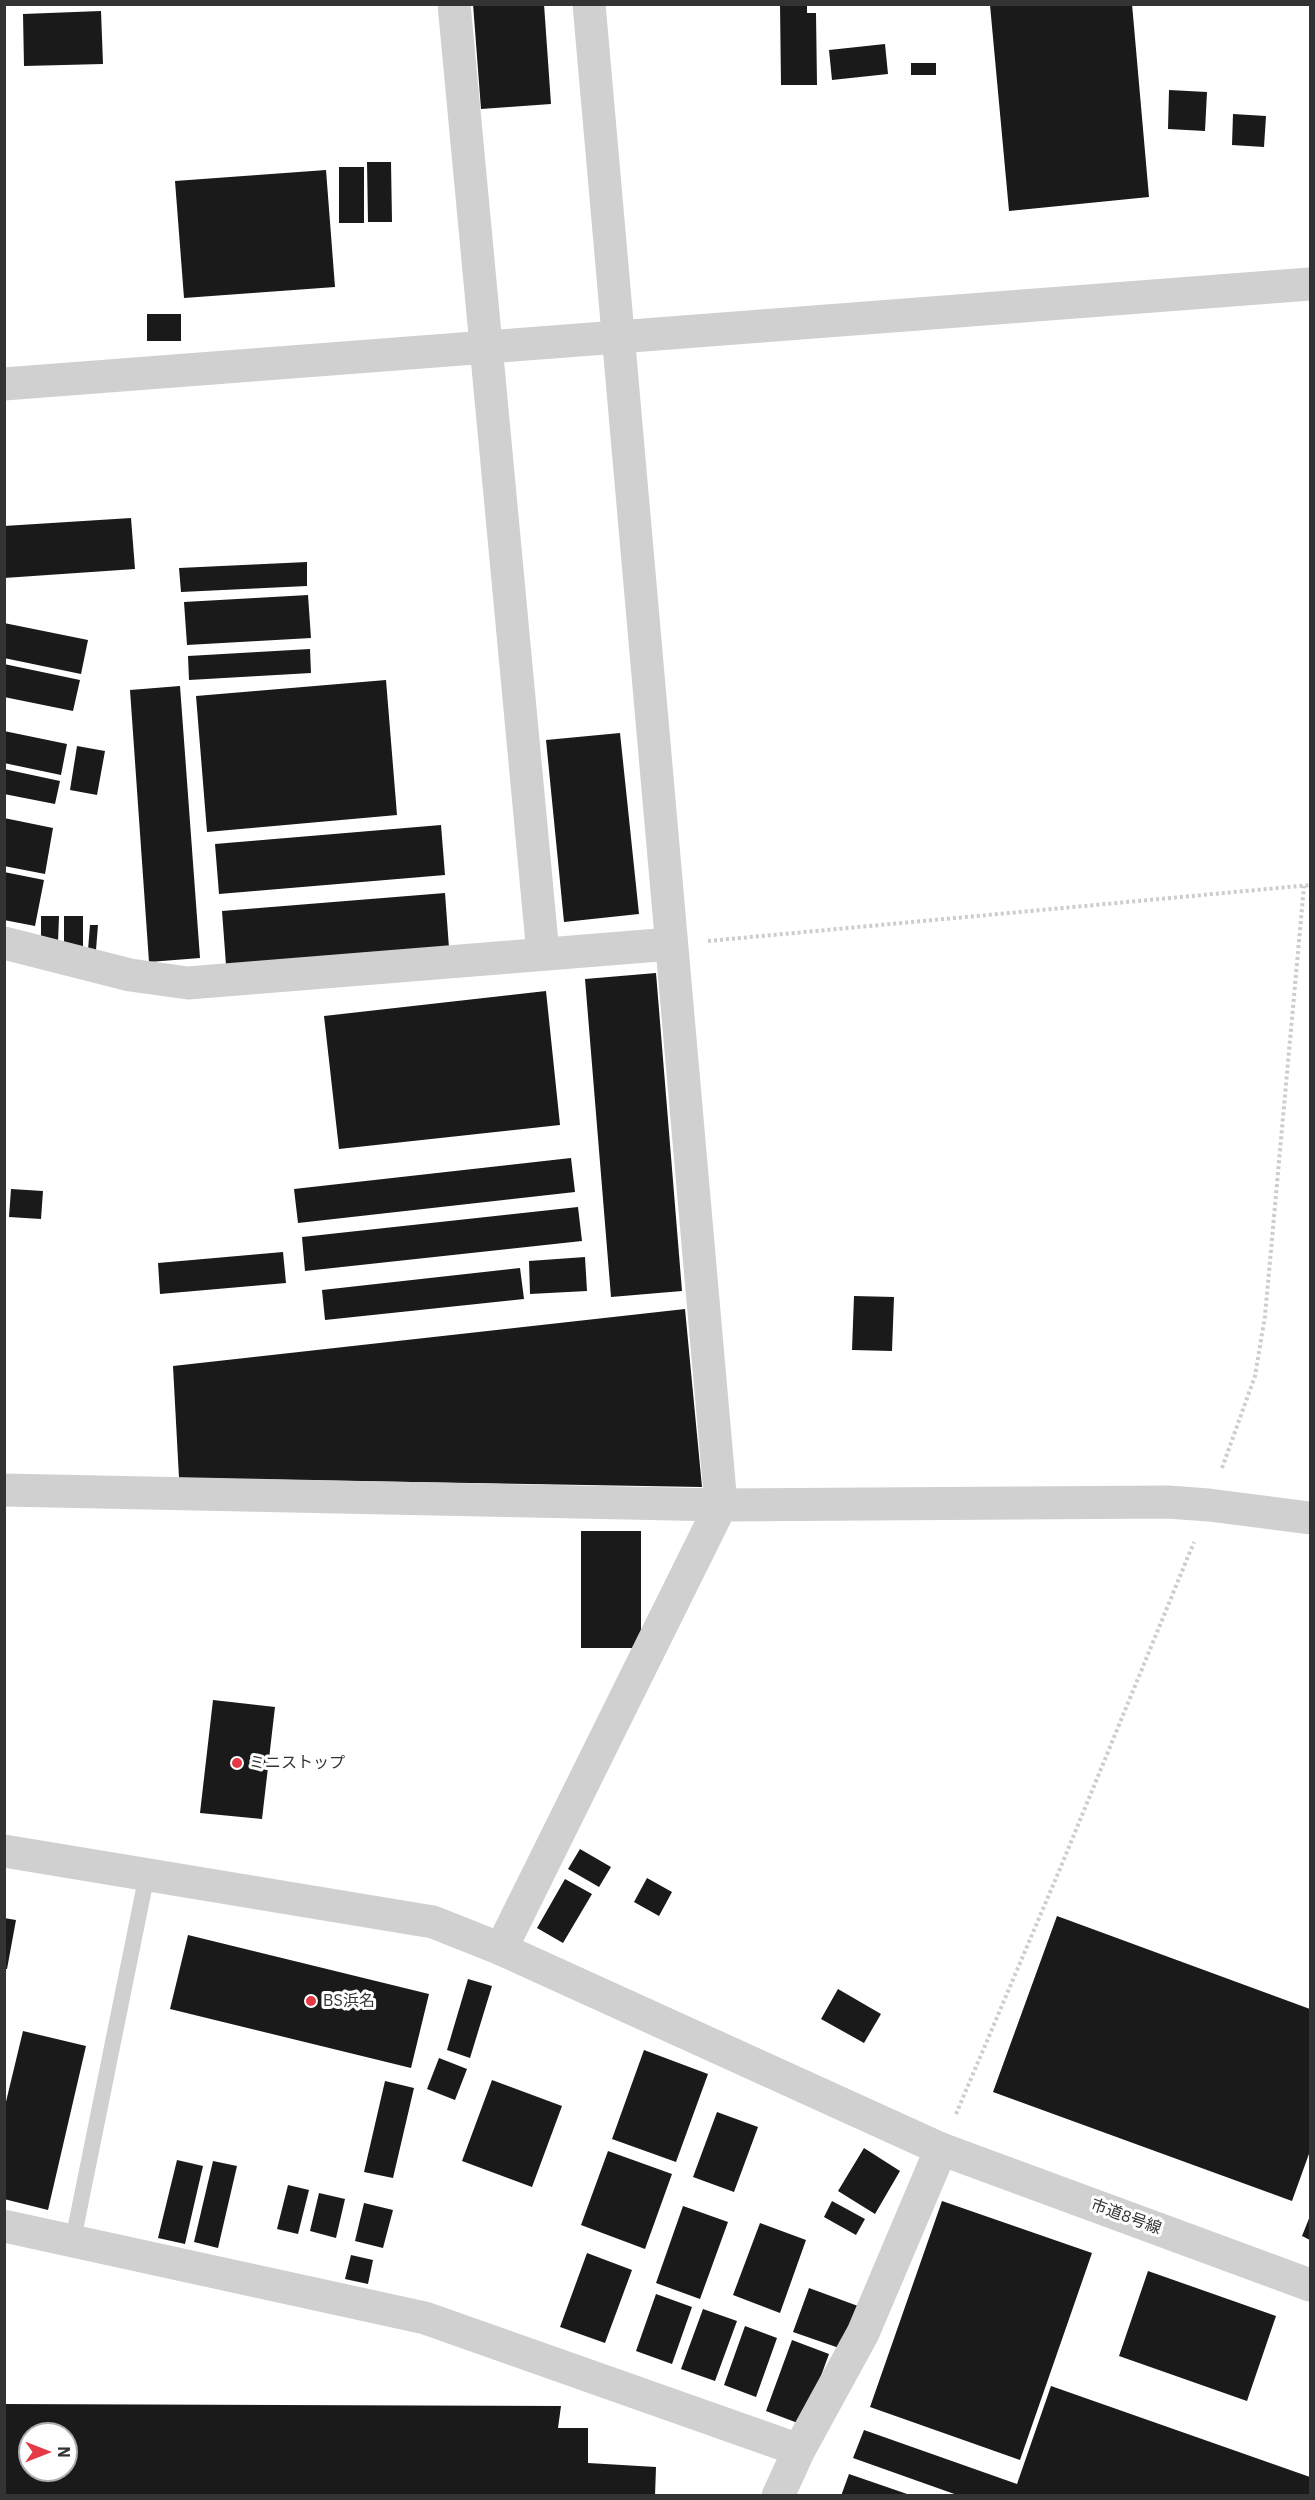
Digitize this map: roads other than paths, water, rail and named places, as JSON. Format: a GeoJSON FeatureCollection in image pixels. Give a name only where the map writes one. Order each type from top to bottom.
{"type":"FeatureCollection","features":[{"type":"Feature","properties":{"kind":"street"},"geometry":{"type":"LineString","coordinates":[[454,4],[543,954]]}},
{"type":"Feature","properties":{"kind":"street"},"geometry":{"type":"LineString","coordinates":[[501,1949],[721,1505],[589,4]]}},
{"type":"Feature","properties":{"kind":"street"},"geometry":{"type":"LineString","coordinates":[[4,384],[1311,284]]}},
{"type":"Feature","properties":{"kind":"street"},"geometry":{"type":"LineString","coordinates":[[4,944],[130,975],[188,983],[671,944]]}},
{"type":"Feature","properties":{"kind":"street"},"geometry":{"type":"LineString","coordinates":[[4,1490],[721,1505],[1168,1502],[1311,1518]]}},
{"type":"Feature","properties":{"kind":"street","name":"市道8号線"},"geometry":{"type":"LineString","coordinates":[[4,1851],[433,1922],[501,1949],[941,2149],[1311,2285]]}},
{"type":"Feature","properties":{"kind":"street"},"geometry":{"type":"LineString","coordinates":[[778,2496],[799,2450],[863,2333],[941,2149]]}},
{"type":"Feature","properties":{"kind":"street"},"geometry":{"type":"LineString","coordinates":[[4,2226],[425,2318],[799,2450]]}},
{"type":"Feature","properties":{"kind":"lane"},"geometry":{"type":"LineString","coordinates":[[73,2240],[147,1874]]}},
{"type":"Feature","properties":{"kind":"place","name":"ミニストップ"},"geometry":{"type":"Point","coordinates":[237,1763]}},
{"type":"Feature","properties":{"kind":"place","name":"BS浜名"},"geometry":{"type":"Point","coordinates":[311,2001]}}]}
